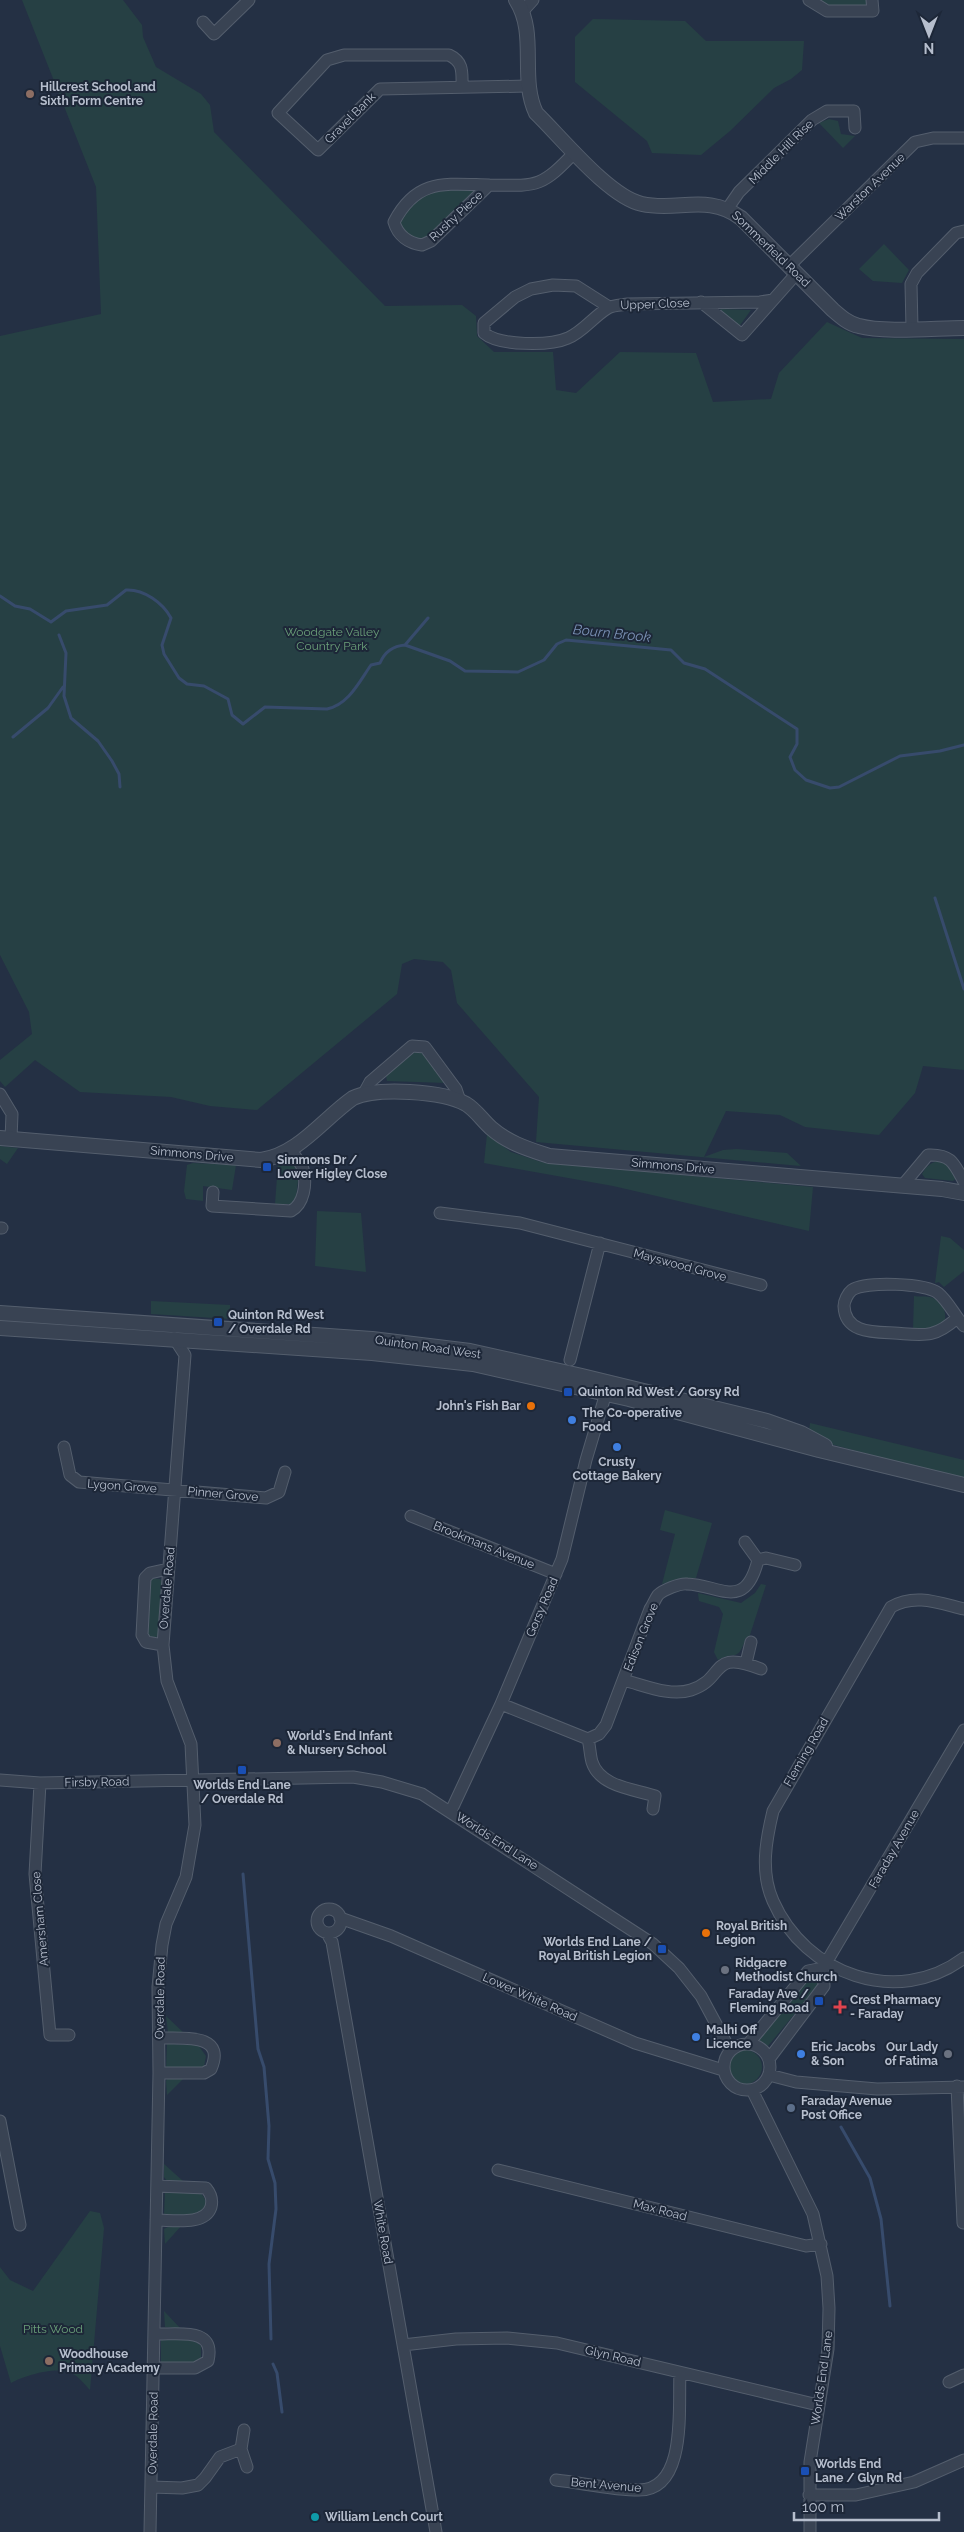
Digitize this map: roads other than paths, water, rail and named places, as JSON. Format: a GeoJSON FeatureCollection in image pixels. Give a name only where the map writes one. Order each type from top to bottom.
{"type":"FeatureCollection","features":[{"type":"Feature","properties":{"kind":"street"},"geometry":{"type":"LineString","coordinates":[[203,22],[214,34],[249,0]]}},
{"type":"Feature","properties":{"kind":"street"},"geometry":{"type":"LineString","coordinates":[[520,5],[533,0]]}},
{"type":"Feature","properties":{"kind":"street"},"geometry":{"type":"LineString","coordinates":[[810,0],[827,10],[873,10],[872,0]]}},
{"type":"Feature","properties":{"kind":"street","name":"Sommerfield Road"},"geometry":{"type":"LineString","coordinates":[[520,5],[527,28],[530,100],[536,113],[617,193],[643,204],[711,205],[728,208],[741,218],[844,320],[866,328],[964,328]]}},
{"type":"Feature","properties":{"kind":"street","name":"Gravel Bank"},"geometry":{"type":"LineString","coordinates":[[462,87],[462,66],[456,58],[449,55],[344,55],[327,60],[278,113],[318,150],[380,89],[528,86]]}},
{"type":"Feature","properties":{"kind":"street","name":"Middle Hill Rise"},"geometry":{"type":"LineString","coordinates":[[728,208],[740,192],[812,120],[827,111],[854,111],[855,128]]}},
{"type":"Feature","properties":{"kind":"street","name":"Warston Avenue"},"geometry":{"type":"LineString","coordinates":[[793,270],[915,142],[933,138],[964,138]]}},
{"type":"Feature","properties":{"kind":"street","name":"Rushy Piece"},"geometry":{"type":"LineString","coordinates":[[489,185],[431,241],[422,245],[414,244],[405,239],[396,229],[394,222],[402,207],[418,192],[429,186],[441,184],[489,185],[528,186],[543,181],[556,173],[575,152]]}},
{"type":"Feature","properties":{"kind":"street"},"geometry":{"type":"LineString","coordinates":[[912,328],[911,284],[917,273],[956,233],[964,231]]}},
{"type":"Feature","properties":{"kind":"street","name":"Upper Close"},"geometry":{"type":"LineString","coordinates":[[701,302],[742,335],[773,300],[793,270]]}},
{"type":"Feature","properties":{"kind":"street","name":"Upper Close"},"geometry":{"type":"LineString","coordinates":[[610,307],[576,286],[553,285],[531,288],[515,297],[484,323],[484,334],[490,339],[503,342],[556,342],[569,338],[610,307],[628,304],[760,302],[773,300]]}},
{"type":"Feature","properties":{"kind":"street","name":"Simmons Drive"},"geometry":{"type":"LineString","coordinates":[[364,1093],[370,1082],[412,1046],[425,1047],[456,1089],[460,1101]]}},
{"type":"Feature","properties":{"kind":"street","name":"Simmons Drive"},"geometry":{"type":"LineString","coordinates":[[6,1138],[261,1160],[272,1158],[290,1149],[344,1104],[364,1093],[387,1091],[439,1096],[460,1101],[474,1110],[503,1137],[527,1149],[549,1156],[964,1193]]}},
{"type":"Feature","properties":{"kind":"street"},"geometry":{"type":"LineString","coordinates":[[0,1094],[12,1114],[6,1138]]}},
{"type":"Feature","properties":{"kind":"street"},"geometry":{"type":"LineString","coordinates":[[213,1192],[212,1206],[291,1210],[299,1206],[303,1200],[303,1169],[290,1149]]}},
{"type":"Feature","properties":{"kind":"street"},"geometry":{"type":"LineString","coordinates":[[902,1186],[928,1155],[941,1154],[953,1162],[964,1182]]}},
{"type":"Feature","properties":{"kind":"street","name":"Mayswood Grove"},"geometry":{"type":"LineString","coordinates":[[440,1214],[520,1223],[761,1285]]}},
{"type":"Feature","properties":{"kind":"street"},"geometry":{"type":"LineString","coordinates":[[570,1360],[600,1243]]}},
{"type":"Feature","properties":{"kind":"street"},"geometry":{"type":"LineString","coordinates":[[866,1284],[924,1287],[938,1292],[961,1322],[926,1336],[865,1332],[854,1327],[845,1317],[844,1303],[851,1290],[866,1284]]}},
{"type":"Feature","properties":{"kind":"street","name":"Quinton Road West"},"geometry":{"type":"LineString","coordinates":[[0,1313],[174,1331],[390,1341],[470,1351],[589,1377],[766,1421],[801,1433],[841,1455]]}},
{"type":"Feature","properties":{"kind":"street","name":"Quinton Road West"},"geometry":{"type":"LineString","coordinates":[[0,1328],[174,1331]]}},
{"type":"Feature","properties":{"kind":"street"},"geometry":{"type":"LineString","coordinates":[[174,1331],[185,1355],[201,1333]]}},
{"type":"Feature","properties":{"kind":"street","name":"Quinton Road West"},"geometry":{"type":"LineString","coordinates":[[201,1333],[473,1364],[606,1393],[964,1486]]}},
{"type":"Feature","properties":{"kind":"street","name":"Overdale Road"},"geometry":{"type":"LineString","coordinates":[[150,2532],[159,2073],[158,1987],[166,1924],[186,1877],[195,1825],[191,1744],[167,1681],[163,1645],[185,1355]]}},
{"type":"Feature","properties":{"kind":"street"},"geometry":{"type":"LineString","coordinates":[[565,1384],[562,1379],[547,1375],[549,1368],[570,1360]]}},
{"type":"Feature","properties":{"kind":"street"},"geometry":{"type":"LineString","coordinates":[[570,1360],[598,1384],[608,1387],[606,1393]]}},
{"type":"Feature","properties":{"kind":"street","name":"Gorsy Road"},"geometry":{"type":"LineString","coordinates":[[451,1811],[501,1704],[562,1559],[586,1460],[606,1393]]}},
{"type":"Feature","properties":{"kind":"street","name":"Lygon Grove"},"geometry":{"type":"LineString","coordinates":[[64,1447],[70,1475],[79,1482],[176,1490]]}},
{"type":"Feature","properties":{"kind":"street","name":"Pinner Grove"},"geometry":{"type":"LineString","coordinates":[[176,1490],[266,1498],[279,1492],[285,1472]]}},
{"type":"Feature","properties":{"kind":"street","name":"Brookmans Avenue"},"geometry":{"type":"LineString","coordinates":[[411,1516],[556,1574]]}},
{"type":"Feature","properties":{"kind":"street"},"geometry":{"type":"LineString","coordinates":[[745,1542],[758,1560],[766,1558],[795,1565]]}},
{"type":"Feature","properties":{"kind":"street","name":"Edison Grove"},"geometry":{"type":"LineString","coordinates":[[588,1739],[599,1734],[606,1725],[658,1596],[686,1583],[725,1593],[742,1588],[753,1578],[758,1560]]}},
{"type":"Feature","properties":{"kind":"street"},"geometry":{"type":"LineString","coordinates":[[163,1645],[146,1642],[142,1635],[144,1578],[150,1573],[168,1569]]}},
{"type":"Feature","properties":{"kind":"street","name":"Fleming Road"},"geometry":{"type":"LineString","coordinates":[[825,1966],[799,1940],[772,1900],[765,1863],[766,1840],[772,1811],[891,1607],[909,1600],[925,1600],[964,1610]]}},
{"type":"Feature","properties":{"kind":"street"},"geometry":{"type":"LineString","coordinates":[[746,1663],[751,1642]]}},
{"type":"Feature","properties":{"kind":"street","name":"Edison Grove"},"geometry":{"type":"LineString","coordinates":[[623,1680],[675,1693],[691,1690],[703,1685],[718,1667],[728,1661],[746,1663],[761,1669]]}},
{"type":"Feature","properties":{"kind":"street"},"geometry":{"type":"LineString","coordinates":[[501,1704],[588,1739],[596,1771],[606,1781],[655,1796],[653,1809]]}},
{"type":"Feature","properties":{"kind":"street","name":"Faraday Avenue"},"geometry":{"type":"LineString","coordinates":[[769,2059],[824,1986],[825,1966],[964,1730]]}},
{"type":"Feature","properties":{"kind":"street","name":"Worlds End Lane"},"geometry":{"type":"LineString","coordinates":[[194,1781],[353,1777],[408,1789],[422,1794],[451,1811],[653,1944],[679,1968],[701,1996],[730,2050]]}},
{"type":"Feature","properties":{"kind":"street","name":"Firsby Road"},"geometry":{"type":"LineString","coordinates":[[0,1780],[40,1783],[194,1781]]}},
{"type":"Feature","properties":{"kind":"street","name":"Amersham Close"},"geometry":{"type":"LineString","coordinates":[[40,1783],[35,1874],[50,2035],[69,2035]]}},
{"type":"Feature","properties":{"kind":"street","name":"White Road"},"geometry":{"type":"LineString","coordinates":[[340,1918],[332,1910],[325,1910],[319,1915],[318,1926],[327,1933],[332,1942],[436,2532]]}},
{"type":"Feature","properties":{"kind":"street"},"geometry":{"type":"LineString","coordinates":[[327,1933],[338,1929],[340,1918]]}},
{"type":"Feature","properties":{"kind":"street","name":"Lower White Road"},"geometry":{"type":"LineString","coordinates":[[340,1918],[391,1936],[635,2043],[723,2070]]}},
{"type":"Feature","properties":{"kind":"street"},"geometry":{"type":"LineString","coordinates":[[749,2043],[762,2049],[769,2059],[769,2075],[762,2085],[752,2090],[735,2088],[725,2078],[723,2070],[725,2057],[736,2046],[749,2043],[808,1971],[825,1966],[862,1978],[885,1982],[912,1980],[938,1973],[964,1958]]}},
{"type":"Feature","properties":{"kind":"street"},"geometry":{"type":"LineString","coordinates":[[159,2038],[203,2039],[211,2045],[214,2054],[211,2069],[204,2073],[159,2073]]}},
{"type":"Feature","properties":{"kind":"street"},"geometry":{"type":"LineString","coordinates":[[769,2075],[796,2082],[877,2089],[960,2086],[963,2224]]}},
{"type":"Feature","properties":{"kind":"street","name":"Worlds End Lane"},"geometry":{"type":"LineString","coordinates":[[752,2090],[813,2214],[821,2244],[829,2308],[828,2349],[810,2462],[810,2532]]}},
{"type":"Feature","properties":{"kind":"street"},"geometry":{"type":"LineString","coordinates":[[0,2121],[20,2225]]}},
{"type":"Feature","properties":{"kind":"street","name":"Max Road"},"geometry":{"type":"LineString","coordinates":[[498,2170],[806,2246],[821,2244]]}},
{"type":"Feature","properties":{"kind":"street"},"geometry":{"type":"LineString","coordinates":[[156,2220],[200,2219],[208,2215],[212,2205],[211,2194],[206,2188],[157,2186]]}},
{"type":"Feature","properties":{"kind":"street"},"geometry":{"type":"LineString","coordinates":[[154,2334],[197,2335],[204,2339],[210,2352],[208,2361],[195,2368],[154,2368]]}},
{"type":"Feature","properties":{"kind":"street","name":"Glyn Road"},"geometry":{"type":"LineString","coordinates":[[403,2345],[456,2339],[507,2338],[549,2342],[633,2360],[818,2405]]}},
{"type":"Feature","properties":{"kind":"street","name":"Bent Avenue"},"geometry":{"type":"LineString","coordinates":[[556,2480],[641,2490],[663,2479],[673,2467],[677,2452],[680,2372]]}},
{"type":"Feature","properties":{"kind":"street"},"geometry":{"type":"LineString","coordinates":[[949,2382],[964,2375]]}},
{"type":"Feature","properties":{"kind":"street"},"geometry":{"type":"LineString","coordinates":[[244,2430],[241,2449],[247,2467]]}},
{"type":"Feature","properties":{"kind":"street"},"geometry":{"type":"LineString","coordinates":[[151,2487],[182,2488],[198,2485],[220,2456],[241,2449]]}},
{"type":"Feature","properties":{"kind":"street"},"geometry":{"type":"LineString","coordinates":[[809,2495],[856,2494],[914,2482],[964,2460]]}},
{"type":"Feature","properties":{"kind":"waterway","name":"Bourn Brook"},"geometry":{"type":"LineString","coordinates":[[0,596],[15,606],[30,609],[51,622],[66,611],[107,605],[126,590],[146,594],[158,602],[171,618],[162,645],[164,654],[179,678],[187,684],[204,686],[228,699],[232,715],[243,724],[265,707],[327,709],[335,706],[353,692],[371,665],[380,663],[387,652],[397,647],[405,645],[450,661],[465,671],[518,672],[544,660],[557,644],[566,640],[671,650],[684,663],[705,669],[797,729],[797,744],[790,757],[795,770],[806,780],[830,788],[839,787],[900,756],[940,751],[964,745]]}},
{"type":"Feature","properties":{"kind":"waterway"},"geometry":{"type":"LineString","coordinates":[[405,645],[428,618]]}},
{"type":"Feature","properties":{"kind":"waterway"},"geometry":{"type":"LineString","coordinates":[[59,635],[66,653],[64,696],[71,718],[98,741],[119,774],[120,787]]}},
{"type":"Feature","properties":{"kind":"waterway"},"geometry":{"type":"LineString","coordinates":[[13,737],[48,708],[63,687]]}},
{"type":"Feature","properties":{"kind":"waterway"},"geometry":{"type":"LineString","coordinates":[[935,898],[964,989]]}},
{"type":"Feature","properties":{"kind":"waterway"},"geometry":{"type":"LineString","coordinates":[[243,1874],[258,2049],[264,2067],[269,2126],[268,2159],[275,2183],[276,2209],[269,2264],[271,2339]]}},
{"type":"Feature","properties":{"kind":"waterway"},"geometry":{"type":"LineString","coordinates":[[841,2127],[870,2178],[881,2219],[890,2306]]}},
{"type":"Feature","properties":{"kind":"waterway"},"geometry":{"type":"LineString","coordinates":[[273,2364],[277,2373],[282,2412]]}},
{"type":"Feature","properties":{"kind":"place","name":"Hillcrest School and Sixth Form Centre"},"geometry":{"type":"Point","coordinates":[30,94]}},
{"type":"Feature","properties":{"kind":"place","name":"Simmons Dr / Lower Higley Close"},"geometry":{"type":"Point","coordinates":[267,1167]}},
{"type":"Feature","properties":{"kind":"place","name":"Quinton Rd West / Overdale Rd"},"geometry":{"type":"Point","coordinates":[218,1322]}},
{"type":"Feature","properties":{"kind":"place","name":"Quinton Rd West / Gorsy Rd"},"geometry":{"type":"Point","coordinates":[568,1392]}},
{"type":"Feature","properties":{"kind":"place","name":"John's Fish Bar"},"geometry":{"type":"Point","coordinates":[531,1406]}},
{"type":"Feature","properties":{"kind":"place","name":"The Co-operative Food"},"geometry":{"type":"Point","coordinates":[572,1420]}},
{"type":"Feature","properties":{"kind":"place","name":"Crusty Cottage Bakery"},"geometry":{"type":"Point","coordinates":[617,1447]}},
{"type":"Feature","properties":{"kind":"place","name":"World's End Infant & Nursery School"},"geometry":{"type":"Point","coordinates":[277,1743]}},
{"type":"Feature","properties":{"kind":"place","name":"Worlds End Lane / Overdale Rd"},"geometry":{"type":"Point","coordinates":[242,1770]}},
{"type":"Feature","properties":{"kind":"place","name":"Royal British Legion"},"geometry":{"type":"Point","coordinates":[706,1933]}},
{"type":"Feature","properties":{"kind":"place","name":"Worlds End Lane / Royal British Legion"},"geometry":{"type":"Point","coordinates":[662,1949]}},
{"type":"Feature","properties":{"kind":"place","name":"Ridgacre Methodist Church"},"geometry":{"type":"Point","coordinates":[725,1970]}},
{"type":"Feature","properties":{"kind":"place","name":"Faraday Ave / Fleming Road"},"geometry":{"type":"Point","coordinates":[819,2001]}},
{"type":"Feature","properties":{"kind":"place","name":"Crest Pharmacy - Faraday"},"geometry":{"type":"Point","coordinates":[840,2007]}},
{"type":"Feature","properties":{"kind":"place","name":"Malhi Off Licence"},"geometry":{"type":"Point","coordinates":[696,2037]}},
{"type":"Feature","properties":{"kind":"place","name":"Eric Jacobs & Son"},"geometry":{"type":"Point","coordinates":[801,2054]}},
{"type":"Feature","properties":{"kind":"place","name":"Our Lady of Fatima"},"geometry":{"type":"Point","coordinates":[948,2054]}},
{"type":"Feature","properties":{"kind":"place","name":"Faraday Avenue Post Office"},"geometry":{"type":"Point","coordinates":[791,2108]}},
{"type":"Feature","properties":{"kind":"place","name":"Woodhouse Primary Academy"},"geometry":{"type":"Point","coordinates":[49,2361]}},
{"type":"Feature","properties":{"kind":"place","name":"Worlds End Lane / Glyn Rd"},"geometry":{"type":"Point","coordinates":[805,2471]}},
{"type":"Feature","properties":{"kind":"place","name":"William Lench Court"},"geometry":{"type":"Point","coordinates":[315,2517]}},
{"type":"Feature","properties":{"kind":"park label","name":"Woodgate Valley Country Park"},"geometry":{"type":"Point","coordinates":[332,639]}},
{"type":"Feature","properties":{"kind":"park label","name":"Pitts Wood"},"geometry":{"type":"Point","coordinates":[53,2329]}}]}
